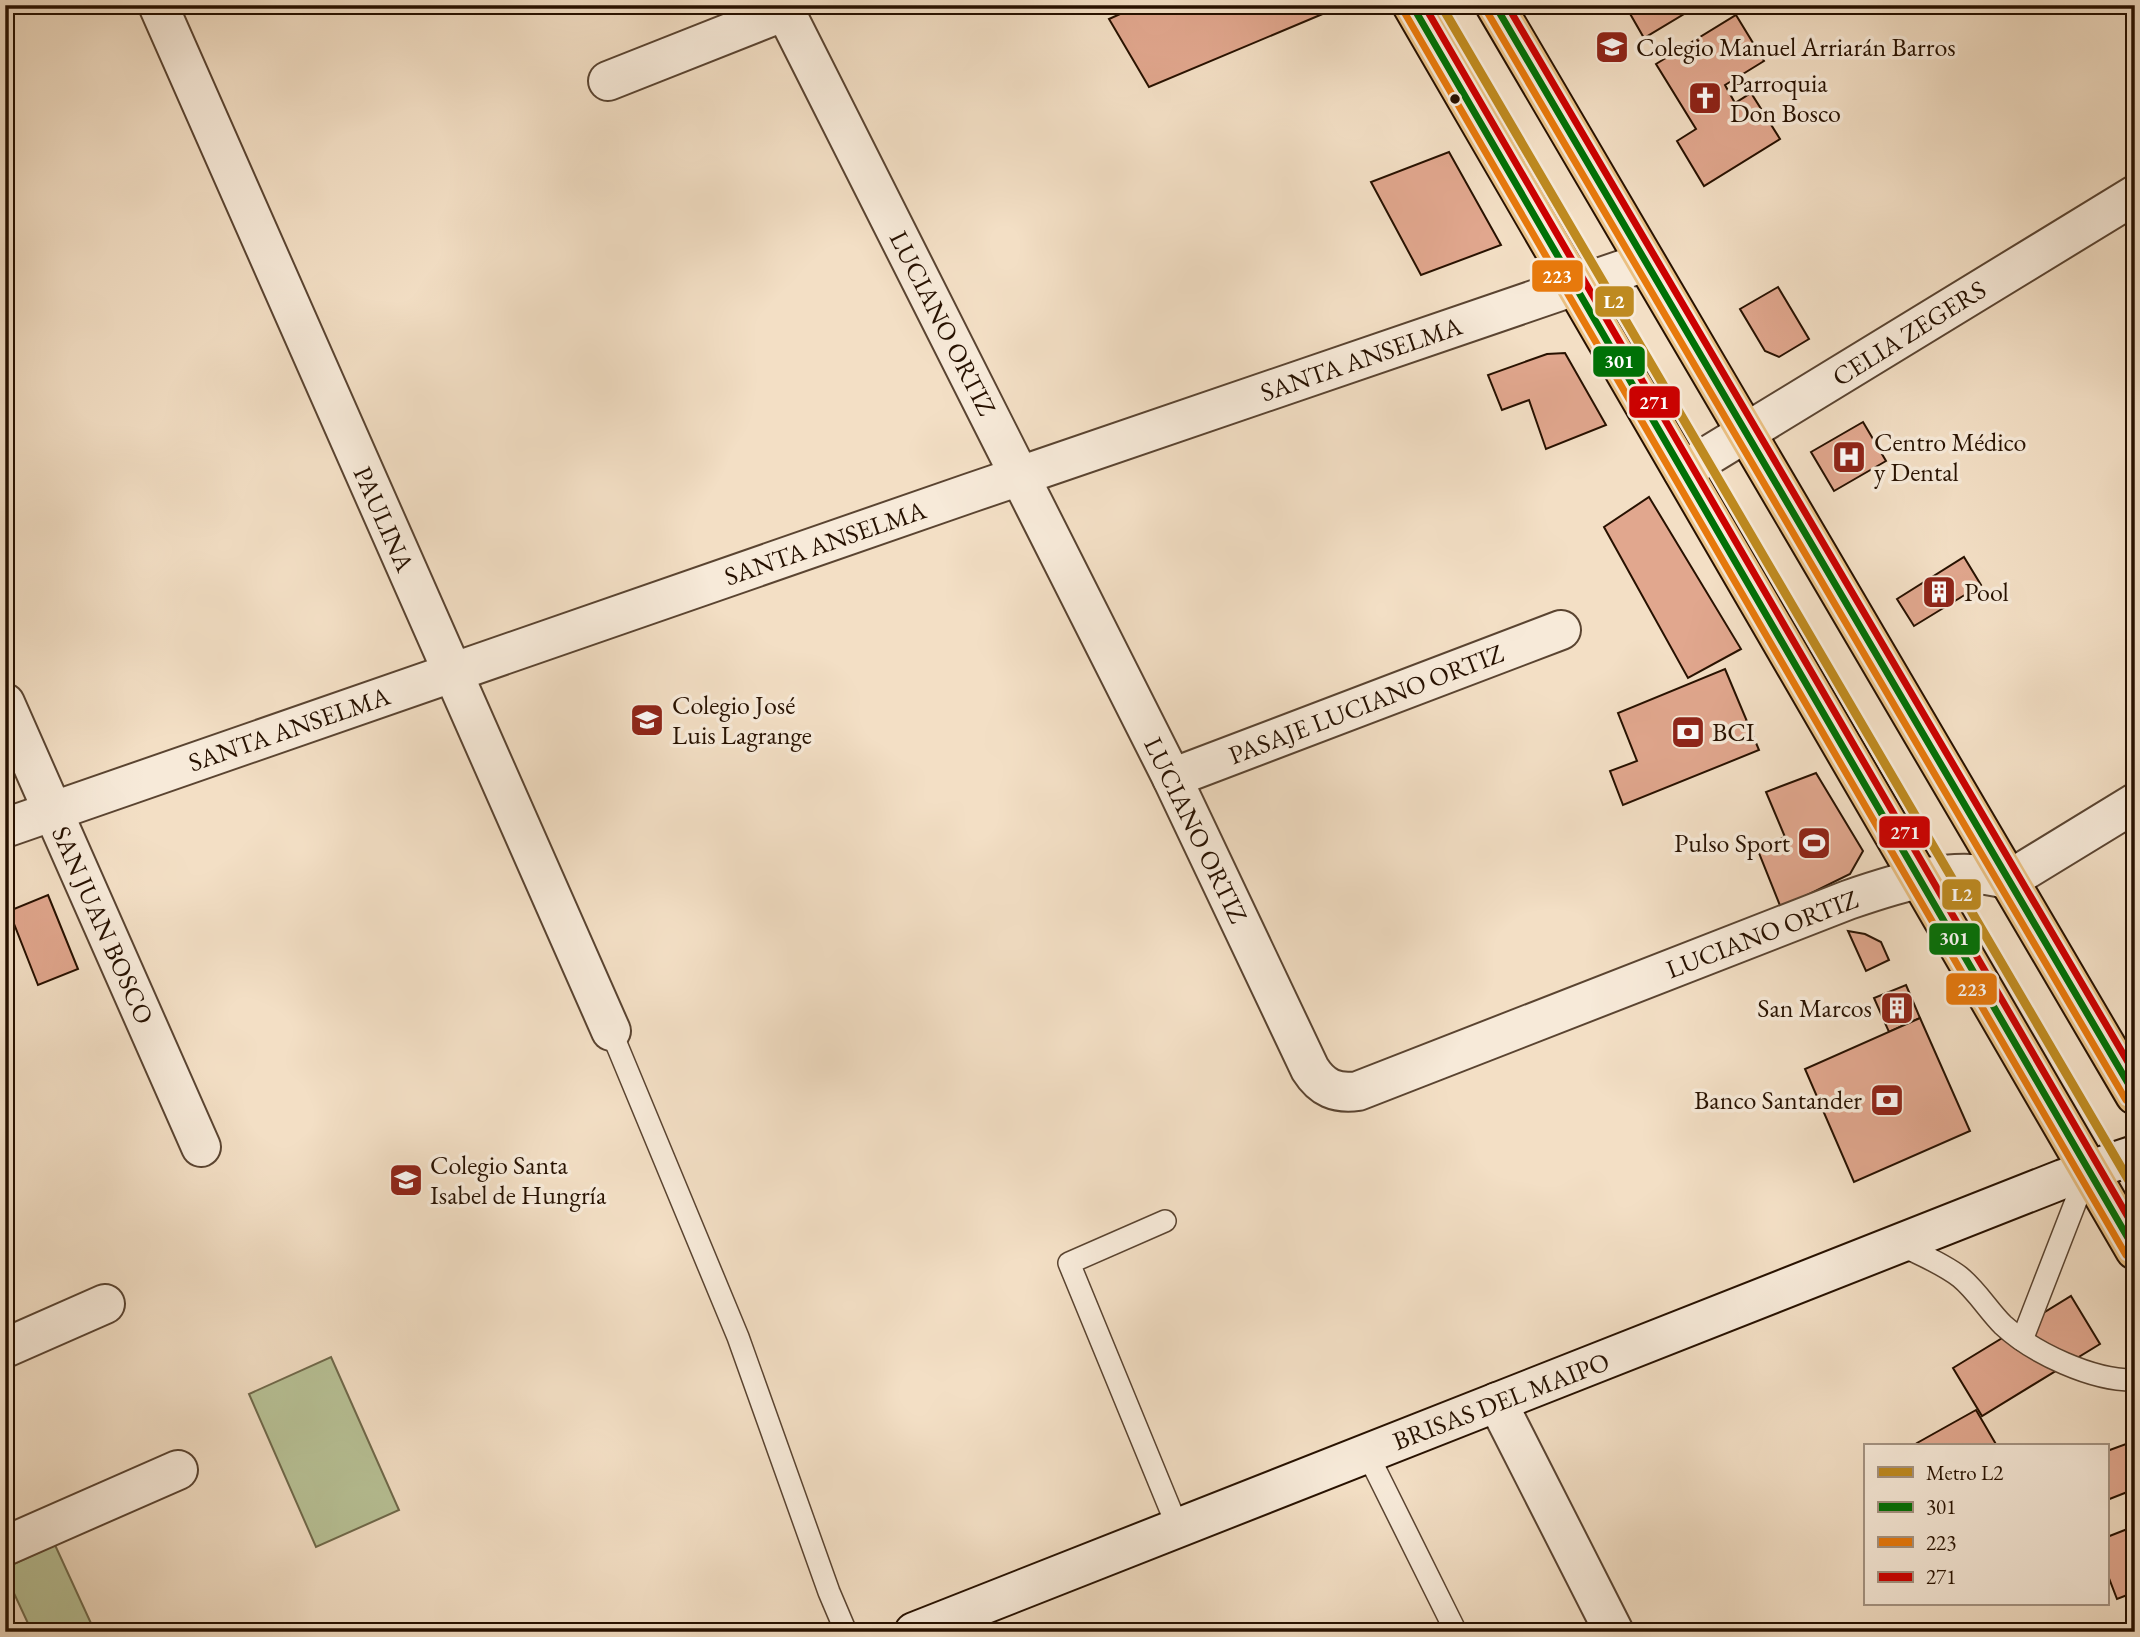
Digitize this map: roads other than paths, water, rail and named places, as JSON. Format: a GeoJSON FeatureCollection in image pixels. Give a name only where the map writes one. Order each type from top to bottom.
{"type":"FeatureCollection","features":[{"type":"Feature","properties":{"kind":"main road"},"geometry":{"type":"LineString","coordinates":[[1412,5],[2135,1250]]}},
{"type":"Feature","properties":{"kind":"main road"},"geometry":{"type":"LineString","coordinates":[[1495,5],[2135,1095]]}},
{"type":"Feature","properties":{"kind":"street","name":"PAULINA"},"geometry":{"type":"LineString","coordinates":[[158,5],[611,1031]]}},
{"type":"Feature","properties":{"kind":"street"},"geometry":{"type":"LineString","coordinates":[[608,81],[784,8]]}},
{"type":"Feature","properties":{"kind":"street","name":"LUCIANO ORTIZ"},"geometry":{"type":"LineString","coordinates":[[784,8],[1172,778],[1310,1069],[1318,1081],[1330,1090],[1344,1093],[1371,1086],[1895,884],[1919,878],[1965,873],[1987,873],[2008,880]]}},
{"type":"Feature","properties":{"kind":"street","name":"CELIA ZEGERS"},"geometry":{"type":"LineString","coordinates":[[1683,471],[2135,195]]}},
{"type":"Feature","properties":{"kind":"street","name":"SANTA ANSELMA"},"geometry":{"type":"LineString","coordinates":[[5,828],[1645,262]]}},
{"type":"Feature","properties":{"kind":"street","name":"PASAJE LUCIANO ORTIZ"},"geometry":{"type":"LineString","coordinates":[[1172,778],[1561,630]]}},
{"type":"Feature","properties":{"kind":"street","name":"SAN JUAN BOSCO"},"geometry":{"type":"LineString","coordinates":[[5,703],[201,1147]]}},
{"type":"Feature","properties":{"kind":"street"},"geometry":{"type":"LineString","coordinates":[[2008,880],[2135,803]]}},
{"type":"Feature","properties":{"kind":"street","name":"BRISAS DEL MAIPO"},"geometry":{"type":"LineString","coordinates":[[914,1632],[2088,1170],[2135,1155]]}},
{"type":"Feature","properties":{"kind":"street"},"geometry":{"type":"LineString","coordinates":[[5,1348],[105,1304]]}},
{"type":"Feature","properties":{"kind":"street"},"geometry":{"type":"LineString","coordinates":[[1497,1402],[1614,1632]]}},
{"type":"Feature","properties":{"kind":"street"},"geometry":{"type":"LineString","coordinates":[[5,1546],[178,1470]]}},
{"type":"Feature","properties":{"kind":"lane"},"geometry":{"type":"LineString","coordinates":[[611,1031],[738,1337],[829,1592],[846,1632]]}},
{"type":"Feature","properties":{"kind":"lane"},"geometry":{"type":"LineString","coordinates":[[2022,1340],[2088,1170]]}},
{"type":"Feature","properties":{"kind":"lane"},"geometry":{"type":"LineString","coordinates":[[1165,1221],[1069,1263],[1178,1528]]}},
{"type":"Feature","properties":{"kind":"lane"},"geometry":{"type":"LineString","coordinates":[[1899,1244],[1963,1279],[1990,1311],[2022,1340],[2094,1374],[2135,1380]]}},
{"type":"Feature","properties":{"kind":"lane"},"geometry":{"type":"LineString","coordinates":[[1367,1453],[1456,1632]]}},
{"type":"Feature","properties":{"kind":"metro line","name":"L2"},"geometry":{"type":"LineString","coordinates":[[1441,5],[2135,1191]]}},
{"type":"Feature","properties":{"kind":"place","name":"Colegio Manuel Arriarán Barros"},"geometry":{"type":"Point","coordinates":[1612,47]}},
{"type":"Feature","properties":{"kind":"place","name":"Parroquia Don Bosco"},"geometry":{"type":"Point","coordinates":[1705,98]}},
{"type":"Feature","properties":{"kind":"place","name":"Centro Médico y Dental"},"geometry":{"type":"Point","coordinates":[1849,457]}},
{"type":"Feature","properties":{"kind":"place","name":"Pool"},"geometry":{"type":"Point","coordinates":[1939,592]}},
{"type":"Feature","properties":{"kind":"place","name":"Colegio José Luis Lagrange"},"geometry":{"type":"Point","coordinates":[647,720]}},
{"type":"Feature","properties":{"kind":"place","name":"BCI"},"geometry":{"type":"Point","coordinates":[1688,732]}},
{"type":"Feature","properties":{"kind":"place","name":"Pulso Sport"},"geometry":{"type":"Point","coordinates":[1814,843]}},
{"type":"Feature","properties":{"kind":"place","name":"San Marcos"},"geometry":{"type":"Point","coordinates":[1897,1008]}},
{"type":"Feature","properties":{"kind":"place","name":"Banco Santander"},"geometry":{"type":"Point","coordinates":[1887,1100]}},
{"type":"Feature","properties":{"kind":"place","name":"Colegio Santa Isabel de Hungría"},"geometry":{"type":"Point","coordinates":[406,1180]}}]}
